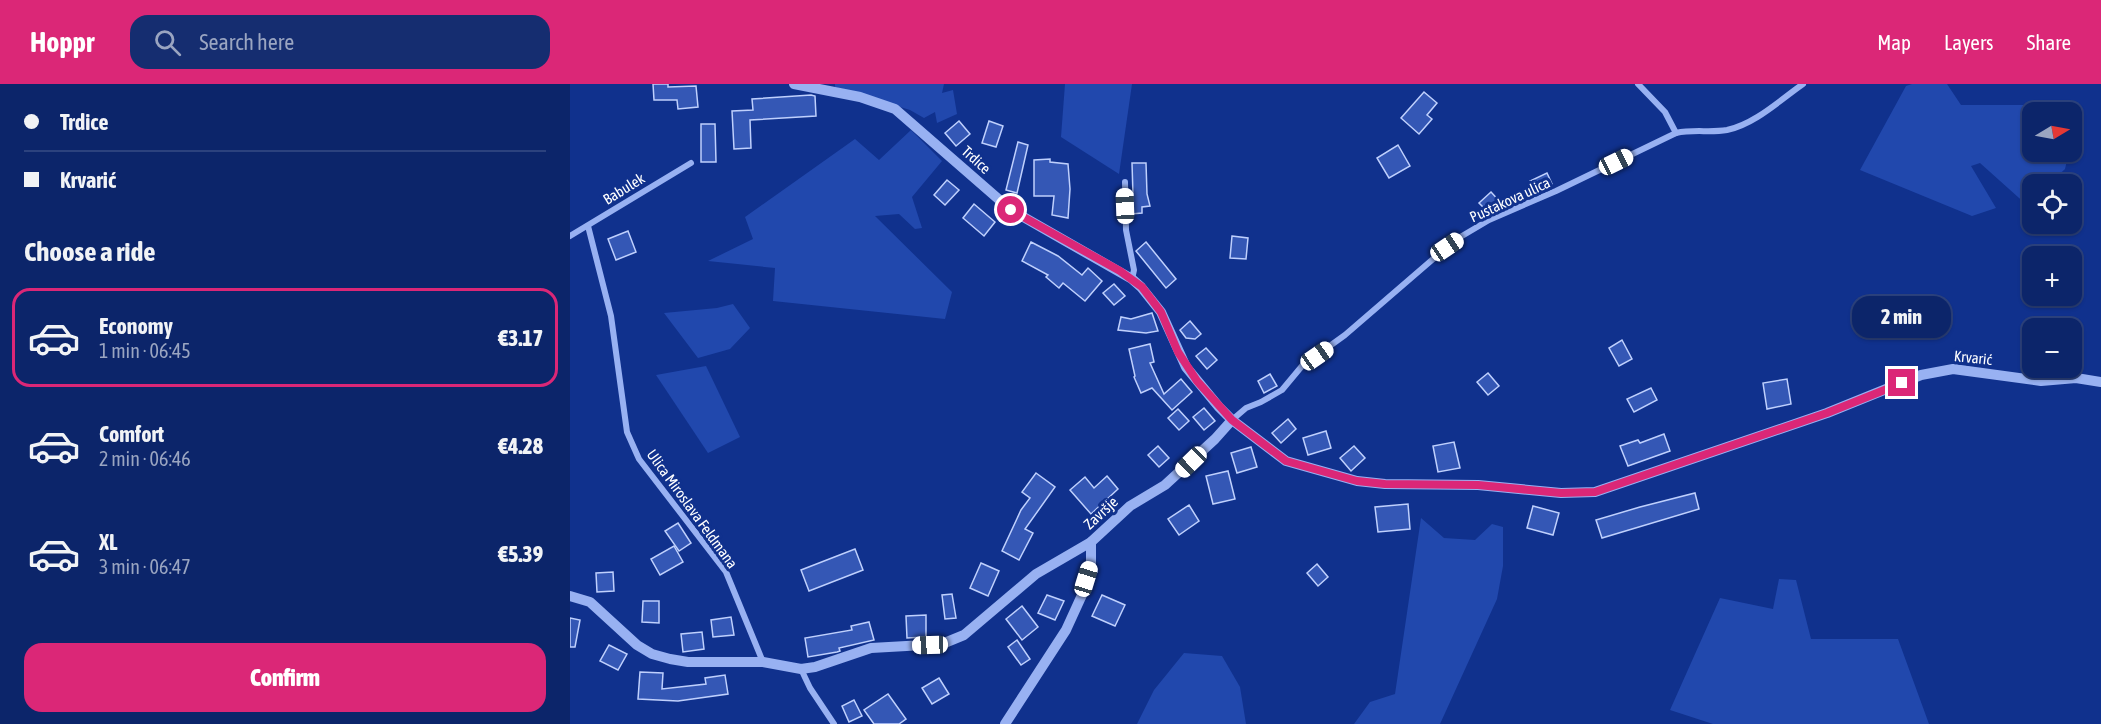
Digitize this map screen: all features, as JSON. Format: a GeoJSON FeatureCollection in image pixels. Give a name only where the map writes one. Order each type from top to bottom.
{"type":"FeatureCollection","features":[{"type":"Feature","properties":{"kind":"street","name":"Trdice"},"geometry":{"type":"LineString","coordinates":[[794,84],[860,97],[895,109],[1011,210],[1132,279],[1142,287],[1161,312],[1186,367],[1219,408],[1232,420]]}},
{"type":"Feature","properties":{"kind":"street"},"geometry":{"type":"LineString","coordinates":[[1638,84],[1665,112],[1676,134]]}},
{"type":"Feature","properties":{"kind":"street","name":"Pustakova ulica"},"geometry":{"type":"LineString","coordinates":[[1232,420],[1246,408],[1282,390],[1302,366],[1345,335],[1462,236],[1490,220],[1676,134],[1689,130],[1718,131],[1736,127],[1756,117],[1803,84]]}},
{"type":"Feature","properties":{"kind":"street","name":"Babulek"},"geometry":{"type":"LineString","coordinates":[[570,236],[691,163]]}},
{"type":"Feature","properties":{"kind":"street"},"geometry":{"type":"LineString","coordinates":[[1125,182],[1126,230],[1134,270],[1132,279]]}},
{"type":"Feature","properties":{"kind":"street","name":"Ulica Miroslava Feldmana"},"geometry":{"type":"LineString","coordinates":[[588,226],[611,316],[627,432],[639,459],[726,572],[763,662]]}},
{"type":"Feature","properties":{"kind":"street","name":"Krvarić"},"geometry":{"type":"LineString","coordinates":[[1232,420],[1286,461],[1357,481],[1385,484],[1478,485],[1561,493],[1595,492],[1827,413],[1921,375],[1953,369],[2041,381],[2076,378],[2101,382]]}},
{"type":"Feature","properties":{"kind":"street","name":"Završje"},"geometry":{"type":"LineString","coordinates":[[1005,724],[1066,630],[1082,595],[1091,564],[1091,542],[1130,506],[1165,485],[1178,474],[1232,420]]}},
{"type":"Feature","properties":{"kind":"street"},"geometry":{"type":"LineString","coordinates":[[570,596],[590,602],[637,645],[652,654],[688,662],[763,662],[801,669],[815,667],[871,648],[930,645],[953,640],[964,635],[1036,574],[1091,542]]}},
{"type":"Feature","properties":{"kind":"street"},"geometry":{"type":"LineString","coordinates":[[801,669],[810,688],[834,724]]}},
{"type":"Feature","properties":{"kind":"shaded area"},"geometry":{"type":"Polygon","coordinates":[[[835,84],[944,84],[942,93],[953,90],[957,114],[937,123],[935,112],[924,118],[910,110],[835,87],[835,84]]]}},
{"type":"Feature","properties":{"kind":"shaded area"},"geometry":{"type":"Polygon","coordinates":[[[1065,84],[1132,84],[1119,174],[1061,137],[1065,84]]]}},
{"type":"Feature","properties":{"kind":"shaded area"},"geometry":{"type":"Polygon","coordinates":[[[1947,84],[1961,105],[2022,105],[2022,162],[2067,162],[2065,169],[2060,174],[2022,174],[2022,201],[1980,163],[1971,166],[1996,208],[1972,216],[1860,170],[1906,86],[1947,84]]]}},
{"type":"Feature","properties":{"kind":"shaded area"},"geometry":{"type":"Polygon","coordinates":[[[911,130],[942,161],[912,197],[922,228],[915,229],[899,214],[875,216],[952,292],[945,319],[773,301],[775,268],[708,261],[753,239],[745,217],[855,139],[879,160],[911,130]]]}},
{"type":"Feature","properties":{"kind":"shaded area"},"geometry":{"type":"Polygon","coordinates":[[[733,304],[750,328],[730,349],[698,358],[664,313],[717,308],[733,304]]]}},
{"type":"Feature","properties":{"kind":"shaded area"},"geometry":{"type":"Polygon","coordinates":[[[706,366],[740,437],[708,453],[656,375],[706,366]]]}},
{"type":"Feature","properties":{"kind":"shaded area"},"geometry":{"type":"Polygon","coordinates":[[[1421,518],[1444,538],[1475,540],[1492,524],[1503,527],[1503,566],[1497,599],[1440,724],[1354,724],[1370,702],[1395,694],[1421,518]]]}},
{"type":"Feature","properties":{"kind":"shaded area"},"geometry":{"type":"Polygon","coordinates":[[[1779,579],[1796,580],[1811,639],[1898,639],[1929,724],[1713,724],[1670,710],[1720,598],[1773,609],[1779,579]]]}},
{"type":"Feature","properties":{"kind":"shaded area"},"geometry":{"type":"Polygon","coordinates":[[[1184,653],[1222,656],[1240,687],[1246,724],[1137,724],[1154,690],[1184,653]]]}},
{"type":"Feature","properties":{"kind":"building"},"geometry":{"type":"Polygon","coordinates":[[[653,84],[668,84],[668,87],[696,86],[698,107],[678,109],[677,100],[654,100],[653,84]]]}},
{"type":"Feature","properties":{"kind":"building"},"geometry":{"type":"Polygon","coordinates":[[[1424,92],[1437,103],[1427,115],[1432,119],[1419,134],[1401,118],[1424,92]]]}},
{"type":"Feature","properties":{"kind":"building"},"geometry":{"type":"Polygon","coordinates":[[[815,96],[816,116],[750,120],[751,148],[734,149],[732,111],[753,110],[752,99],[815,96]]]}},
{"type":"Feature","properties":{"kind":"building"},"geometry":{"type":"Polygon","coordinates":[[[959,121],[970,134],[956,146],[945,133],[959,121]]]}},
{"type":"Feature","properties":{"kind":"building"},"geometry":{"type":"Polygon","coordinates":[[[989,121],[1003,126],[996,147],[982,143],[989,121]]]}},
{"type":"Feature","properties":{"kind":"building"},"geometry":{"type":"Polygon","coordinates":[[[701,124],[715,124],[716,162],[701,162],[701,124]]]}},
{"type":"Feature","properties":{"kind":"building"},"geometry":{"type":"Polygon","coordinates":[[[1018,142],[1028,145],[1017,193],[1006,190],[1018,142]]]}},
{"type":"Feature","properties":{"kind":"building"},"geometry":{"type":"Polygon","coordinates":[[[1398,145],[1410,166],[1389,178],[1377,158],[1398,145]]]}},
{"type":"Feature","properties":{"kind":"building"},"geometry":{"type":"Polygon","coordinates":[[[1050,159],[1050,162],[1068,164],[1070,189],[1068,218],[1052,215],[1054,196],[1034,196],[1034,160],[1050,159]]]}},
{"type":"Feature","properties":{"kind":"building"},"geometry":{"type":"Polygon","coordinates":[[[1132,163],[1146,163],[1147,194],[1150,206],[1142,207],[1142,213],[1131,214],[1131,196],[1133,195],[1132,163]]]}},
{"type":"Feature","properties":{"kind":"building"},"geometry":{"type":"Polygon","coordinates":[[[1547,173],[1552,184],[1535,192],[1530,181],[1547,173]]]}},
{"type":"Feature","properties":{"kind":"building"},"geometry":{"type":"Polygon","coordinates":[[[947,180],[959,190],[945,205],[934,195],[947,180]]]}},
{"type":"Feature","properties":{"kind":"building"},"geometry":{"type":"Polygon","coordinates":[[[1491,192],[1503,205],[1490,214],[1479,203],[1491,192]]]}},
{"type":"Feature","properties":{"kind":"building"},"geometry":{"type":"Polygon","coordinates":[[[974,204],[995,222],[984,236],[963,218],[974,204]]]}},
{"type":"Feature","properties":{"kind":"building"},"geometry":{"type":"Polygon","coordinates":[[[628,231],[636,252],[616,260],[608,239],[628,231]]]}},
{"type":"Feature","properties":{"kind":"building"},"geometry":{"type":"Polygon","coordinates":[[[1232,236],[1248,238],[1246,259],[1230,258],[1232,236]]]}},
{"type":"Feature","properties":{"kind":"building"},"geometry":{"type":"Polygon","coordinates":[[[1031,242],[1058,256],[1082,275],[1088,268],[1102,281],[1085,301],[1063,283],[1059,288],[1046,277],[1048,275],[1022,261],[1031,242]]]}},
{"type":"Feature","properties":{"kind":"building"},"geometry":{"type":"Polygon","coordinates":[[[1146,242],[1176,279],[1166,288],[1136,251],[1146,242]]]}},
{"type":"Feature","properties":{"kind":"building"},"geometry":{"type":"Polygon","coordinates":[[[1114,284],[1125,296],[1114,305],[1103,293],[1114,284]]]}},
{"type":"Feature","properties":{"kind":"building"},"geometry":{"type":"Polygon","coordinates":[[[1152,313],[1158,331],[1146,333],[1118,330],[1121,317],[1131,319],[1152,313]]]}},
{"type":"Feature","properties":{"kind":"building"},"geometry":{"type":"Polygon","coordinates":[[[1190,321],[1201,334],[1195,339],[1186,338],[1180,330],[1190,321]]]}},
{"type":"Feature","properties":{"kind":"building"},"geometry":{"type":"Polygon","coordinates":[[[1622,340],[1632,359],[1619,366],[1609,348],[1622,340]]]}},
{"type":"Feature","properties":{"kind":"building"},"geometry":{"type":"Polygon","coordinates":[[[1150,344],[1154,362],[1150,363],[1164,394],[1181,379],[1192,392],[1172,410],[1152,388],[1141,393],[1134,377],[1129,349],[1150,344]]]}},
{"type":"Feature","properties":{"kind":"building"},"geometry":{"type":"Polygon","coordinates":[[[1206,348],[1217,360],[1207,369],[1196,356],[1206,348]]]}},
{"type":"Feature","properties":{"kind":"building"},"geometry":{"type":"Polygon","coordinates":[[[1488,373],[1499,386],[1488,395],[1477,382],[1488,373]]]}},
{"type":"Feature","properties":{"kind":"building"},"geometry":{"type":"Polygon","coordinates":[[[1270,374],[1277,386],[1264,393],[1258,381],[1270,374]]]}},
{"type":"Feature","properties":{"kind":"building"},"geometry":{"type":"Polygon","coordinates":[[[1787,379],[1791,404],[1767,409],[1763,383],[1787,379]]]}},
{"type":"Feature","properties":{"kind":"building"},"geometry":{"type":"Polygon","coordinates":[[[1651,388],[1657,400],[1634,412],[1627,399],[1651,388]]]}},
{"type":"Feature","properties":{"kind":"building"},"geometry":{"type":"Polygon","coordinates":[[[1204,408],[1215,421],[1204,430],[1193,417],[1204,408]]]}},
{"type":"Feature","properties":{"kind":"building"},"geometry":{"type":"Polygon","coordinates":[[[1178,409],[1189,421],[1179,430],[1168,418],[1178,409]]]}},
{"type":"Feature","properties":{"kind":"building"},"geometry":{"type":"Polygon","coordinates":[[[1288,419],[1296,429],[1281,443],[1272,433],[1288,419]]]}},
{"type":"Feature","properties":{"kind":"building"},"geometry":{"type":"Polygon","coordinates":[[[1326,431],[1331,448],[1308,455],[1303,438],[1326,431]]]}},
{"type":"Feature","properties":{"kind":"building"},"geometry":{"type":"Polygon","coordinates":[[[1664,434],[1670,451],[1628,466],[1620,446],[1638,440],[1640,443],[1664,434]]]}},
{"type":"Feature","properties":{"kind":"building"},"geometry":{"type":"Polygon","coordinates":[[[1454,442],[1460,468],[1438,472],[1433,446],[1454,442]]]}},
{"type":"Feature","properties":{"kind":"building"},"geometry":{"type":"Polygon","coordinates":[[[1158,446],[1169,458],[1159,467],[1148,455],[1158,446]]]}},
{"type":"Feature","properties":{"kind":"building"},"geometry":{"type":"Polygon","coordinates":[[[1354,446],[1365,458],[1351,471],[1340,458],[1354,446]]]}},
{"type":"Feature","properties":{"kind":"building"},"geometry":{"type":"Polygon","coordinates":[[[1251,447],[1257,467],[1237,473],[1231,453],[1251,447]]]}},
{"type":"Feature","properties":{"kind":"building"},"geometry":{"type":"Polygon","coordinates":[[[1228,471],[1235,499],[1213,504],[1206,476],[1228,471]]]}},
{"type":"Feature","properties":{"kind":"building"},"geometry":{"type":"Polygon","coordinates":[[[1036,473],[1055,487],[1025,529],[1033,533],[1019,560],[1002,551],[1021,510],[1030,498],[1022,492],[1036,473]]]}},
{"type":"Feature","properties":{"kind":"building"},"geometry":{"type":"Polygon","coordinates":[[[1107,476],[1118,489],[1091,514],[1070,490],[1085,477],[1094,488],[1107,476]]]}},
{"type":"Feature","properties":{"kind":"building"},"geometry":{"type":"Polygon","coordinates":[[[1695,493],[1699,509],[1602,538],[1596,520],[1695,493]]]}},
{"type":"Feature","properties":{"kind":"building"},"geometry":{"type":"Polygon","coordinates":[[[1408,504],[1410,529],[1378,532],[1375,507],[1408,504]]]}},
{"type":"Feature","properties":{"kind":"building"},"geometry":{"type":"Polygon","coordinates":[[[1189,505],[1199,521],[1179,535],[1168,519],[1189,505]]]}},
{"type":"Feature","properties":{"kind":"building"},"geometry":{"type":"Polygon","coordinates":[[[1533,506],[1559,513],[1553,535],[1527,528],[1533,506]]]}},
{"type":"Feature","properties":{"kind":"building"},"geometry":{"type":"Polygon","coordinates":[[[678,523],[691,543],[679,551],[665,531],[678,523]]]}},
{"type":"Feature","properties":{"kind":"building"},"geometry":{"type":"Polygon","coordinates":[[[674,546],[683,562],[660,575],[651,559],[674,546]]]}},
{"type":"Feature","properties":{"kind":"building"},"geometry":{"type":"Polygon","coordinates":[[[855,549],[863,570],[809,591],[801,570],[855,549]]]}},
{"type":"Feature","properties":{"kind":"building"},"geometry":{"type":"Polygon","coordinates":[[[981,563],[999,571],[988,596],[970,588],[981,563]]]}},
{"type":"Feature","properties":{"kind":"building"},"geometry":{"type":"Polygon","coordinates":[[[1317,564],[1328,577],[1318,586],[1307,573],[1317,564]]]}},
{"type":"Feature","properties":{"kind":"building"},"geometry":{"type":"Polygon","coordinates":[[[613,572],[614,591],[597,592],[596,573],[613,572]]]}},
{"type":"Feature","properties":{"kind":"building"},"geometry":{"type":"Polygon","coordinates":[[[952,594],[956,618],[945,619],[942,595],[952,594]]]}},
{"type":"Feature","properties":{"kind":"building"},"geometry":{"type":"Polygon","coordinates":[[[1047,595],[1064,601],[1055,620],[1038,613],[1047,595]]]}},
{"type":"Feature","properties":{"kind":"building"},"geometry":{"type":"Polygon","coordinates":[[[1102,595],[1125,605],[1115,626],[1092,616],[1102,595]]]}},
{"type":"Feature","properties":{"kind":"building"},"geometry":{"type":"Polygon","coordinates":[[[643,601],[659,601],[659,623],[642,622],[643,601]]]}},
{"type":"Feature","properties":{"kind":"building"},"geometry":{"type":"Polygon","coordinates":[[[1022,606],[1038,627],[1022,640],[1006,619],[1022,606]]]}},
{"type":"Feature","properties":{"kind":"building"},"geometry":{"type":"Polygon","coordinates":[[[926,615],[926,637],[907,638],[906,616],[926,615]]]}},
{"type":"Feature","properties":{"kind":"building"},"geometry":{"type":"Polygon","coordinates":[[[731,617],[734,635],[713,637],[711,620],[731,617]]]}},
{"type":"Feature","properties":{"kind":"building"},"geometry":{"type":"Polygon","coordinates":[[[570,618],[580,620],[575,647],[570,647],[570,618]]]}},
{"type":"Feature","properties":{"kind":"building"},"geometry":{"type":"Polygon","coordinates":[[[869,622],[874,640],[839,648],[840,651],[837,652],[808,657],[805,638],[852,630],[851,626],[869,622]]]}},
{"type":"Feature","properties":{"kind":"building"},"geometry":{"type":"Polygon","coordinates":[[[702,632],[704,649],[683,652],[681,634],[702,632]]]}},
{"type":"Feature","properties":{"kind":"building"},"geometry":{"type":"Polygon","coordinates":[[[1017,640],[1030,659],[1021,665],[1008,647],[1017,640]]]}},
{"type":"Feature","properties":{"kind":"building"},"geometry":{"type":"Polygon","coordinates":[[[609,645],[627,654],[618,670],[600,661],[609,645]]]}},
{"type":"Feature","properties":{"kind":"building"},"geometry":{"type":"Polygon","coordinates":[[[640,672],[663,673],[662,689],[706,684],[705,678],[725,675],[728,694],[678,701],[638,699],[640,672]]]}},
{"type":"Feature","properties":{"kind":"building"},"geometry":{"type":"Polygon","coordinates":[[[939,678],[949,694],[932,704],[922,688],[939,678]]]}},
{"type":"Feature","properties":{"kind":"building"},"geometry":{"type":"Polygon","coordinates":[[[888,694],[906,719],[899,724],[874,724],[864,710],[888,694]]]}},
{"type":"Feature","properties":{"kind":"building"},"geometry":{"type":"Polygon","coordinates":[[[854,700],[862,716],[849,722],[842,706],[854,700]]]}},
{"type":"Feature","properties":{"kind":"route"},"geometry":{"type":"LineString","coordinates":[[1011,210],[1120,271],[1142,287],[1161,312],[1186,367],[1219,408],[1232,420],[1286,461],[1357,481],[1385,484],[1478,485],[1561,493],[1595,492],[1827,413],[1902,383]]}}]}
